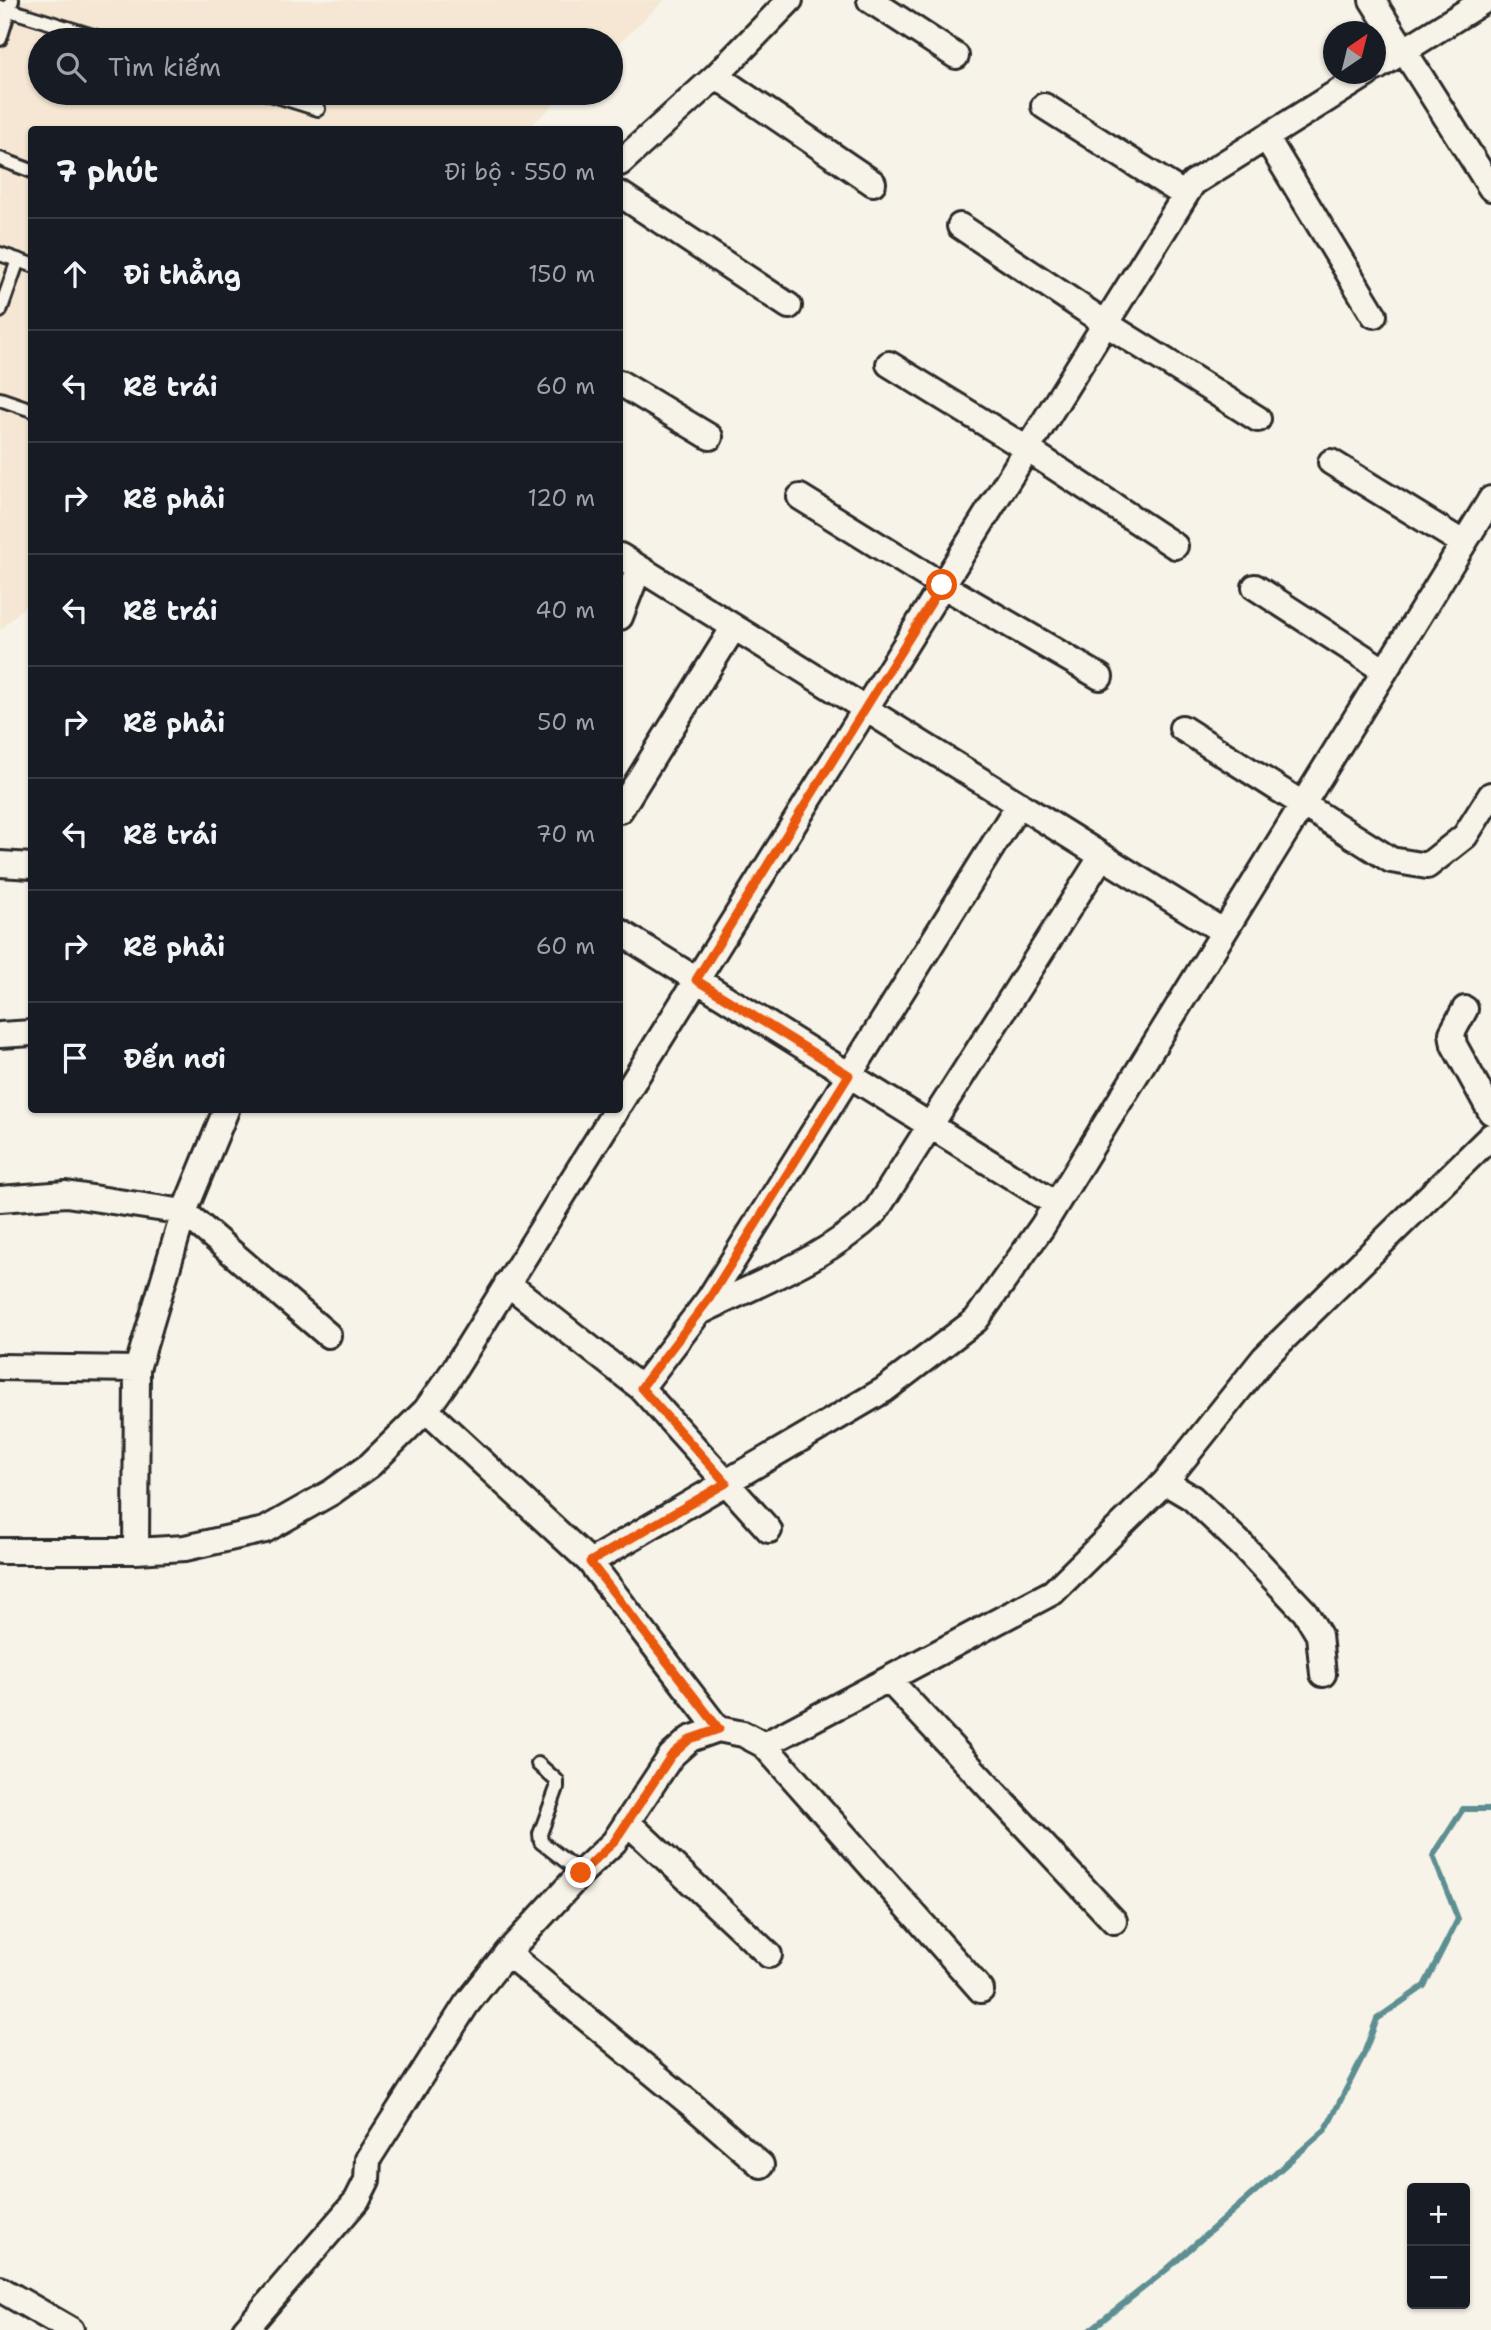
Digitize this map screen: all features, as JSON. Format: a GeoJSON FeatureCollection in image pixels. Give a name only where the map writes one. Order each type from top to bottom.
{"type":"FeatureCollection","features":[{"type":"Feature","properties":{"kind":"street"},"geometry":{"type":"LineString","coordinates":[[623,160],[716,76],[790,0]]}},
{"type":"Feature","properties":{"kind":"street"},"geometry":{"type":"LineString","coordinates":[[870,0],[956,56]]}},
{"type":"Feature","properties":{"kind":"street"},"geometry":{"type":"LineString","coordinates":[[1372,0],[1491,188]]}},
{"type":"Feature","properties":{"kind":"street"},"geometry":{"type":"LineString","coordinates":[[1386,62],[1485,0]]}},
{"type":"Feature","properties":{"kind":"street"},"geometry":{"type":"LineString","coordinates":[[716,76],[873,183]]}},
{"type":"Feature","properties":{"kind":"street"},"geometry":{"type":"LineString","coordinates":[[623,1098],[1192,183],[1351,84]]}},
{"type":"Feature","properties":{"kind":"street"},"geometry":{"type":"LineString","coordinates":[[1044,106],[1185,195]]}},
{"type":"Feature","properties":{"kind":"street"},"geometry":{"type":"LineString","coordinates":[[1266,137],[1374,315]]}},
{"type":"Feature","properties":{"kind":"street"},"geometry":{"type":"LineString","coordinates":[[623,196],[789,306]]}},
{"type":"Feature","properties":{"kind":"street"},"geometry":{"type":"LineString","coordinates":[[960,226],[1105,323],[1258,419]]}},
{"type":"Feature","properties":{"kind":"street"},"geometry":{"type":"LineString","coordinates":[[889,364],[1027,449],[1175,546]]}},
{"type":"Feature","properties":{"kind":"street"},"geometry":{"type":"LineString","coordinates":[[623,385],[710,438]]}},
{"type":"Feature","properties":{"kind":"street"},"geometry":{"type":"LineString","coordinates":[[1331,463],[1463,544]]}},
{"type":"Feature","properties":{"kind":"street"},"geometry":{"type":"LineString","coordinates":[[800,497],[942,585],[1100,677]]}},
{"type":"Feature","properties":{"kind":"street"},"geometry":{"type":"LineString","coordinates":[[590,1562],[884,1390],[976,1320],[1056,1204],[1491,499]]}},
{"type":"Feature","properties":{"kind":"street"},"geometry":{"type":"LineString","coordinates":[[623,599],[629,562],[1224,932]]}},
{"type":"Feature","properties":{"kind":"street"},"geometry":{"type":"LineString","coordinates":[[1255,587],[1385,671]]}},
{"type":"Feature","properties":{"kind":"street"},"geometry":{"type":"LineString","coordinates":[[623,805],[734,627]]}},
{"type":"Feature","properties":{"kind":"street"},"geometry":{"type":"LineString","coordinates":[[1182,728],[1391,860],[1427,866],[1465,836],[1491,795]]}},
{"type":"Feature","properties":{"kind":"street"},"geometry":{"type":"LineString","coordinates":[[641,1388],[699,1312],[1019,804]]}},
{"type":"Feature","properties":{"kind":"street"},"geometry":{"type":"LineString","coordinates":[[699,1312],[830,1248],[853,1233],[875,1212],[1102,856]]}},
{"type":"Feature","properties":{"kind":"street"},"geometry":{"type":"LineString","coordinates":[[0,863],[28,866]]}},
{"type":"Feature","properties":{"kind":"street"},"geometry":{"type":"LineString","coordinates":[[623,934],[1056,1204]]}},
{"type":"Feature","properties":{"kind":"street"},"geometry":{"type":"LineString","coordinates":[[1465,1009],[1452,1033],[1454,1045],[1491,1112]]}},
{"type":"Feature","properties":{"kind":"street"},"geometry":{"type":"LineString","coordinates":[[0,1035],[28,1033]]}},
{"type":"Feature","properties":{"kind":"street"},"geometry":{"type":"LineString","coordinates":[[136,1550],[137,1369],[184,1212],[225,1113]]}},
{"type":"Feature","properties":{"kind":"street"},"geometry":{"type":"LineString","coordinates":[[0,1551],[184,1548],[265,1530],[332,1492],[370,1465],[426,1410],[613,1113]]}},
{"type":"Feature","properties":{"kind":"street"},"geometry":{"type":"LineString","coordinates":[[764,1745],[1053,1592],[1165,1482],[1264,1358],[1491,1136]]}},
{"type":"Feature","properties":{"kind":"street"},"geometry":{"type":"LineString","coordinates":[[0,1199],[66,1194],[184,1212],[328,1335]]}},
{"type":"Feature","properties":{"kind":"street"},"geometry":{"type":"LineString","coordinates":[[508,1283],[641,1388],[769,1530]]}},
{"type":"Feature","properties":{"kind":"street"},"geometry":{"type":"LineString","coordinates":[[0,1367],[137,1369]]}},
{"type":"Feature","properties":{"kind":"street"},"geometry":{"type":"LineString","coordinates":[[426,1410],[590,1562],[719,1729]]}},
{"type":"Feature","properties":{"kind":"street"},"geometry":{"type":"LineString","coordinates":[[1165,1482],[1192,1498],[1305,1612],[1319,1635],[1323,1674]]}},
{"type":"Feature","properties":{"kind":"street"},"geometry":{"type":"LineString","coordinates":[[889,1680],[1114,1921]]}},
{"type":"Feature","properties":{"kind":"street"},"geometry":{"type":"LineString","coordinates":[[245,2330],[357,2200],[367,2180],[368,2159],[467,2006],[507,1953],[581,1873],[614,1842],[671,1756],[690,1739],[719,1729],[743,1734],[764,1745],[981,1990]]}},
{"type":"Feature","properties":{"kind":"street"},"geometry":{"type":"LineString","coordinates":[[627,1822],[769,1955]]}},
{"type":"Feature","properties":{"kind":"street"},"geometry":{"type":"LineString","coordinates":[[507,1953],[694,2106],[761,2165]]}},
{"type":"Feature","properties":{"kind":"street"},"geometry":{"type":"LineString","coordinates":[[0,2289],[71,2330]]}},
{"type":"Feature","properties":{"kind":"lane"},"geometry":{"type":"LineString","coordinates":[[0,39],[7,6],[71,28]]}},
{"type":"Feature","properties":{"kind":"lane"},"geometry":{"type":"LineString","coordinates":[[305,105],[318,109]]}},
{"type":"Feature","properties":{"kind":"lane"},"geometry":{"type":"LineString","coordinates":[[0,159],[28,170]]}},
{"type":"Feature","properties":{"kind":"lane"},"geometry":{"type":"LineString","coordinates":[[0,254],[28,264]]}},
{"type":"Feature","properties":{"kind":"lane"},"geometry":{"type":"LineString","coordinates":[[0,311],[18,260]]}},
{"type":"Feature","properties":{"kind":"lane"},"geometry":{"type":"LineString","coordinates":[[0,399],[28,409]]}},
{"type":"Feature","properties":{"kind":"lane"},"geometry":{"type":"LineString","coordinates":[[538,1764],[557,1781],[557,1788],[540,1834],[541,1842],[581,1873]]}},
{"type":"Feature","properties":{"kind":"shaded area"},"geometry":{"type":"Polygon","coordinates":[[[0,0],[664,0],[623,39],[623,28],[28,28],[28,105],[553,105],[531,126],[28,126],[28,603],[0,630],[0,0]]]}},
{"type":"Feature","properties":{"kind":"waterway"},"geometry":{"type":"LineString","coordinates":[[1090,2330],[1166,2270],[1326,2129],[1363,2056],[1377,2019],[1424,1986],[1458,1919],[1433,1856],[1463,1809],[1491,1809]]}},
{"type":"Feature","properties":{"kind":"route"},"geometry":{"type":"LineString","coordinates":[[581,1873],[614,1842],[671,1756],[690,1739],[719,1729],[590,1562],[726,1483],[641,1388],[709,1299],[849,1075],[696,980],[942,585]]}}]}
